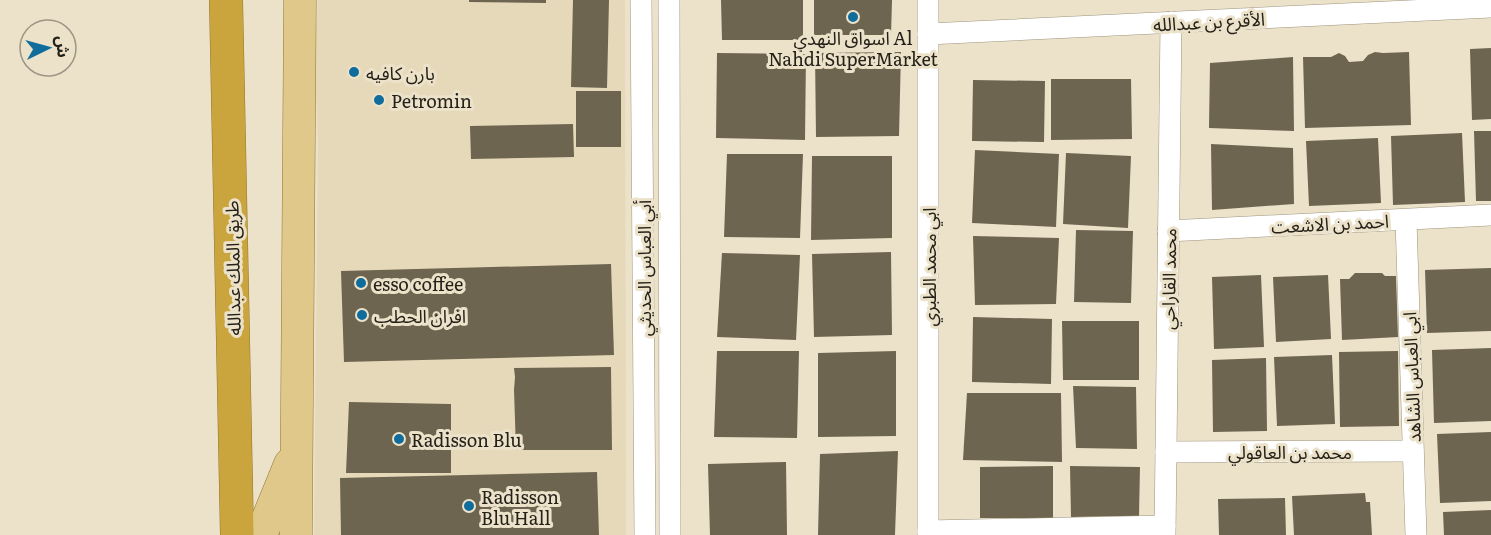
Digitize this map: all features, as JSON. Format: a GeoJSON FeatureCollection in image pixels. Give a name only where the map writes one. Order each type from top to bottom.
{"type":"FeatureCollection","features":[{"type":"Feature","properties":{"kind":"highway","name":"طريق الملك عبدالله"},"geometry":{"type":"LineString","coordinates":[[226,0],[237,535]]}},
{"type":"Feature","properties":{"kind":"main road"},"geometry":{"type":"LineString","coordinates":[[296,535],[300,0]]}},
{"type":"Feature","properties":{"kind":"main road"},"geometry":{"type":"LineString","coordinates":[[261,535],[297,447]]}},
{"type":"Feature","properties":{"kind":"street","name":"أبي العباس الحديثي"},"geometry":{"type":"LineString","coordinates":[[641,0],[645,535]]}},
{"type":"Feature","properties":{"kind":"street","name":"أبي العباس الحديثي"},"geometry":{"type":"LineString","coordinates":[[669,0],[670,535]]}},
{"type":"Feature","properties":{"kind":"street","name":"ابي محمد الطبري"},"geometry":{"type":"LineString","coordinates":[[928,0],[928,533]]}},
{"type":"Feature","properties":{"kind":"street","name":"الأقرع بن عبدالله"},"geometry":{"type":"LineString","coordinates":[[928,34],[1491,7]]}},
{"type":"Feature","properties":{"kind":"street","name":"محمد القاراحي"},"geometry":{"type":"LineString","coordinates":[[1165,531],[1171,22]]}},
{"type":"Feature","properties":{"kind":"street","name":"احمد بن الاشعت"},"geometry":{"type":"LineString","coordinates":[[1168,231],[1491,215]]}},
{"type":"Feature","properties":{"kind":"street","name":"ابي العباس الشاهد"},"geometry":{"type":"LineString","coordinates":[[1406,220],[1416,535]]}},
{"type":"Feature","properties":{"kind":"street","name":"محمد بن العاقولي"},"geometry":{"type":"LineString","coordinates":[[1166,452],[1413,451]]}},
{"type":"Feature","properties":{"kind":"street"},"geometry":{"type":"LineString","coordinates":[[928,533],[1165,531]]}},
{"type":"Feature","properties":{"kind":"shaded area"},"geometry":{"type":"Polygon","coordinates":[[[318,0],[625,0],[626,535],[314,535],[318,142],[315,70],[318,0]]]}},
{"type":"Feature","properties":{"kind":"building"},"geometry":{"type":"Polygon","coordinates":[[[469,0],[546,0],[546,3],[469,2],[469,0]]]}},
{"type":"Feature","properties":{"kind":"building"},"geometry":{"type":"Polygon","coordinates":[[[573,0],[609,0],[607,88],[571,87],[573,0]]]}},
{"type":"Feature","properties":{"kind":"building"},"geometry":{"type":"Polygon","coordinates":[[[721,0],[803,0],[803,40],[722,40],[721,0]]]}},
{"type":"Feature","properties":{"kind":"building","name":"اسواق النهدي Al Nahdi SuperMarket"},"geometry":{"type":"Polygon","coordinates":[[[814,0],[892,0],[891,35],[814,35],[814,0]]]}},
{"type":"Feature","properties":{"kind":"building"},"geometry":{"type":"Polygon","coordinates":[[[1491,48],[1491,119],[1472,120],[1470,49],[1491,48]]]}},
{"type":"Feature","properties":{"kind":"building"},"geometry":{"type":"Polygon","coordinates":[[[901,52],[899,136],[816,137],[815,53],[901,52]]]}},
{"type":"Feature","properties":{"kind":"building"},"geometry":{"type":"Polygon","coordinates":[[[1375,52],[1409,52],[1411,125],[1305,128],[1303,57],[1331,57],[1339,53],[1349,62],[1363,61],[1375,52]]]}},
{"type":"Feature","properties":{"kind":"building"},"geometry":{"type":"Polygon","coordinates":[[[717,53],[806,54],[805,140],[716,138],[717,53]]]}},
{"type":"Feature","properties":{"kind":"building"},"geometry":{"type":"Polygon","coordinates":[[[1293,57],[1294,131],[1209,128],[1210,63],[1293,57]]]}},
{"type":"Feature","properties":{"kind":"building"},"geometry":{"type":"Polygon","coordinates":[[[1051,79],[1131,79],[1132,139],[1051,140],[1051,79]]]}},
{"type":"Feature","properties":{"kind":"building"},"geometry":{"type":"Polygon","coordinates":[[[973,80],[1045,81],[1044,142],[972,141],[973,80]]]}},
{"type":"Feature","properties":{"kind":"building"},"geometry":{"type":"Polygon","coordinates":[[[576,91],[621,91],[621,147],[576,147],[576,91]]]}},
{"type":"Feature","properties":{"kind":"building"},"geometry":{"type":"Polygon","coordinates":[[[573,124],[574,157],[471,159],[470,126],[573,124]]]}},
{"type":"Feature","properties":{"kind":"building"},"geometry":{"type":"Polygon","coordinates":[[[1474,131],[1491,131],[1491,201],[1476,201],[1474,131]]]}},
{"type":"Feature","properties":{"kind":"building"},"geometry":{"type":"Polygon","coordinates":[[[1462,133],[1465,202],[1393,205],[1391,136],[1462,133]]]}},
{"type":"Feature","properties":{"kind":"building"},"geometry":{"type":"Polygon","coordinates":[[[1378,138],[1381,203],[1309,206],[1306,141],[1378,138]]]}},
{"type":"Feature","properties":{"kind":"building"},"geometry":{"type":"Polygon","coordinates":[[[1211,144],[1293,148],[1294,204],[1212,210],[1211,144]]]}},
{"type":"Feature","properties":{"kind":"building"},"geometry":{"type":"Polygon","coordinates":[[[975,150],[1059,154],[1056,227],[972,223],[975,150]]]}},
{"type":"Feature","properties":{"kind":"building"},"geometry":{"type":"Polygon","coordinates":[[[1066,153],[1131,156],[1128,228],[1063,224],[1066,153]]]}},
{"type":"Feature","properties":{"kind":"building"},"geometry":{"type":"Polygon","coordinates":[[[727,154],[803,154],[800,238],[724,237],[727,154]]]}},
{"type":"Feature","properties":{"kind":"building"},"geometry":{"type":"Polygon","coordinates":[[[812,156],[892,156],[892,238],[811,240],[812,156]]]}},
{"type":"Feature","properties":{"kind":"building"},"geometry":{"type":"Polygon","coordinates":[[[1076,230],[1133,231],[1131,303],[1074,302],[1076,230]]]}},
{"type":"Feature","properties":{"kind":"building"},"geometry":{"type":"Polygon","coordinates":[[[973,236],[1059,238],[1056,304],[975,305],[973,236]]]}},
{"type":"Feature","properties":{"kind":"building"},"geometry":{"type":"Polygon","coordinates":[[[891,252],[892,335],[814,337],[812,254],[891,252]]]}},
{"type":"Feature","properties":{"kind":"building"},"geometry":{"type":"Polygon","coordinates":[[[722,253],[800,255],[796,340],[717,337],[722,253]]]}},
{"type":"Feature","properties":{"kind":"building"},"geometry":{"type":"Polygon","coordinates":[[[611,264],[614,355],[344,362],[341,271],[611,264]]]}},
{"type":"Feature","properties":{"kind":"building"},"geometry":{"type":"Polygon","coordinates":[[[1491,268],[1491,331],[1427,333],[1425,270],[1491,268]]]}},
{"type":"Feature","properties":{"kind":"building"},"geometry":{"type":"Polygon","coordinates":[[[1355,273],[1382,273],[1385,276],[1396,276],[1398,337],[1342,340],[1340,279],[1349,279],[1355,273]]]}},
{"type":"Feature","properties":{"kind":"building"},"geometry":{"type":"Polygon","coordinates":[[[1261,275],[1264,347],[1214,349],[1212,277],[1261,275]]]}},
{"type":"Feature","properties":{"kind":"building"},"geometry":{"type":"Polygon","coordinates":[[[1328,275],[1331,339],[1276,342],[1273,277],[1328,275]]]}},
{"type":"Feature","properties":{"kind":"building"},"geometry":{"type":"Polygon","coordinates":[[[973,317],[1052,319],[1051,384],[972,382],[973,317]]]}},
{"type":"Feature","properties":{"kind":"building"},"geometry":{"type":"Polygon","coordinates":[[[1062,321],[1139,321],[1139,380],[1063,380],[1062,321]]]}},
{"type":"Feature","properties":{"kind":"building"},"geometry":{"type":"Polygon","coordinates":[[[1491,348],[1491,421],[1434,423],[1432,350],[1491,348]]]}},
{"type":"Feature","properties":{"kind":"building"},"geometry":{"type":"Polygon","coordinates":[[[717,351],[799,351],[797,438],[714,437],[717,351]]]}},
{"type":"Feature","properties":{"kind":"building"},"geometry":{"type":"Polygon","coordinates":[[[896,351],[896,436],[818,437],[818,353],[896,351]]]}},
{"type":"Feature","properties":{"kind":"building"},"geometry":{"type":"Polygon","coordinates":[[[1398,351],[1399,426],[1340,427],[1339,352],[1398,351]]]}},
{"type":"Feature","properties":{"kind":"building"},"geometry":{"type":"Polygon","coordinates":[[[1332,355],[1335,424],[1277,426],[1274,357],[1332,355]]]}},
{"type":"Feature","properties":{"kind":"building"},"geometry":{"type":"Polygon","coordinates":[[[1266,358],[1267,431],[1213,432],[1212,360],[1266,358]]]}},
{"type":"Feature","properties":{"kind":"building"},"geometry":{"type":"Polygon","coordinates":[[[611,367],[612,450],[516,450],[514,368],[611,367]]]}},
{"type":"Feature","properties":{"kind":"building"},"geometry":{"type":"Polygon","coordinates":[[[1073,386],[1136,387],[1137,449],[1076,448],[1073,386]]]}},
{"type":"Feature","properties":{"kind":"building"},"geometry":{"type":"Polygon","coordinates":[[[967,393],[1061,393],[1062,462],[963,460],[967,393]]]}},
{"type":"Feature","properties":{"kind":"building","name":"Radisson Blu"},"geometry":{"type":"Polygon","coordinates":[[[349,402],[451,404],[451,473],[346,473],[349,402]]]}},
{"type":"Feature","properties":{"kind":"building"},"geometry":{"type":"Polygon","coordinates":[[[1491,432],[1491,501],[1440,503],[1437,434],[1491,432]]]}},
{"type":"Feature","properties":{"kind":"building"},"geometry":{"type":"Polygon","coordinates":[[[898,451],[895,535],[818,535],[820,454],[898,451]]]}},
{"type":"Feature","properties":{"kind":"building"},"geometry":{"type":"Polygon","coordinates":[[[786,462],[787,535],[710,535],[708,464],[786,462]]]}},
{"type":"Feature","properties":{"kind":"building"},"geometry":{"type":"Polygon","coordinates":[[[1053,466],[1053,518],[980,518],[980,467],[1053,466]]]}},
{"type":"Feature","properties":{"kind":"building"},"geometry":{"type":"Polygon","coordinates":[[[1070,466],[1140,467],[1139,516],[1071,517],[1070,466]]]}},
{"type":"Feature","properties":{"kind":"building","name":"Radisson Blu Hall"},"geometry":{"type":"Polygon","coordinates":[[[597,472],[599,535],[341,535],[340,478],[597,472]]]}},
{"type":"Feature","properties":{"kind":"building"},"geometry":{"type":"Polygon","coordinates":[[[1365,493],[1366,502],[1370,502],[1372,535],[1294,535],[1292,496],[1365,493]]]}},
{"type":"Feature","properties":{"kind":"building"},"geometry":{"type":"Polygon","coordinates":[[[1285,498],[1286,535],[1219,535],[1218,499],[1285,498]]]}},
{"type":"Feature","properties":{"kind":"building"},"geometry":{"type":"Polygon","coordinates":[[[1491,510],[1491,535],[1444,535],[1443,512],[1491,510]]]}},
{"type":"Feature","properties":{"kind":"place","name":"اسواق النهدي Al Nahdi SuperMarket"},"geometry":{"type":"Point","coordinates":[853,17]}},
{"type":"Feature","properties":{"kind":"place","name":"بارن كافيه"},"geometry":{"type":"Point","coordinates":[354,72]}},
{"type":"Feature","properties":{"kind":"place","name":"Petromin"},"geometry":{"type":"Point","coordinates":[379,100]}},
{"type":"Feature","properties":{"kind":"place","name":"esso coffee"},"geometry":{"type":"Point","coordinates":[361,283]}},
{"type":"Feature","properties":{"kind":"place","name":"افران الحطب"},"geometry":{"type":"Point","coordinates":[362,315]}},
{"type":"Feature","properties":{"kind":"place","name":"Radisson Blu"},"geometry":{"type":"Point","coordinates":[399,439]}},
{"type":"Feature","properties":{"kind":"place","name":"Radisson Blu Hall"},"geometry":{"type":"Point","coordinates":[469,506]}}]}
